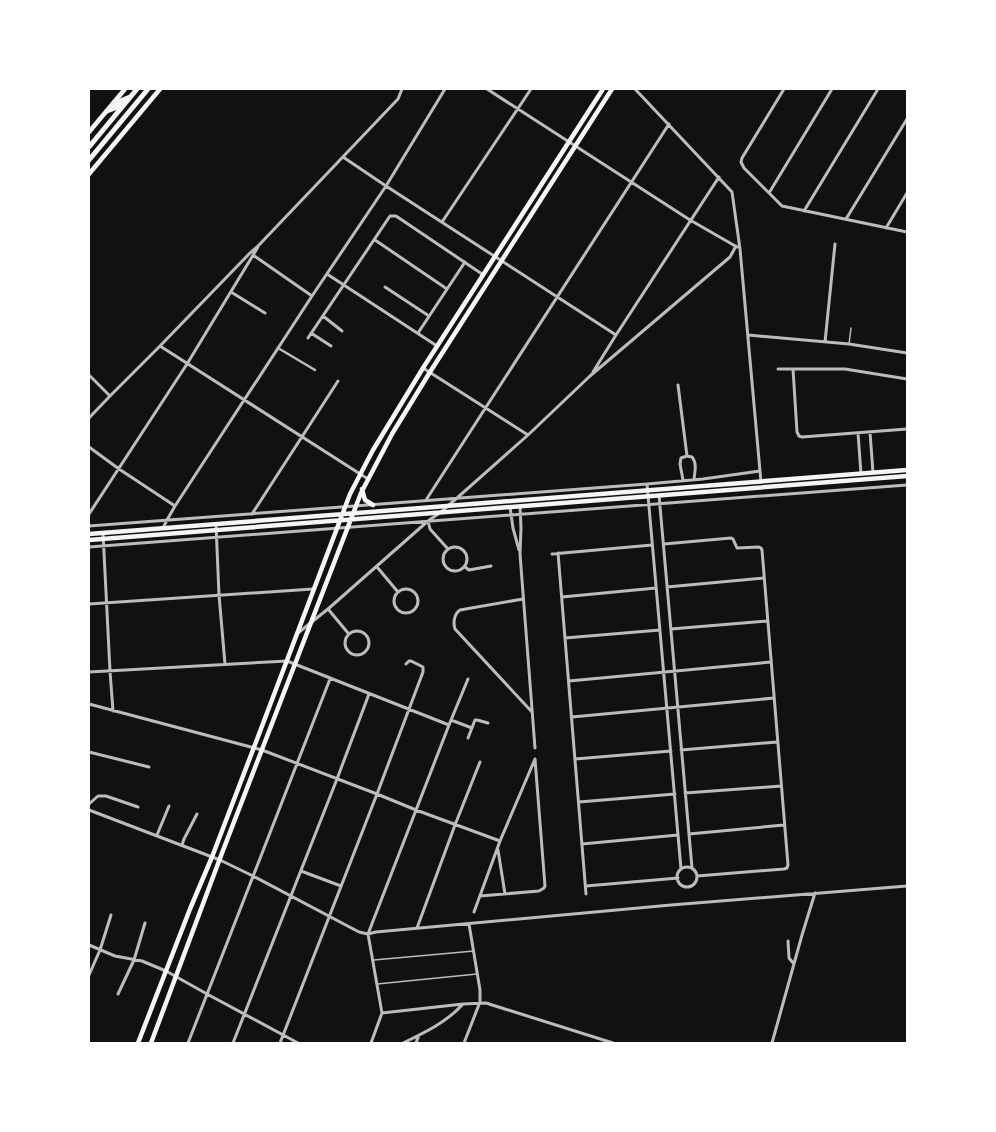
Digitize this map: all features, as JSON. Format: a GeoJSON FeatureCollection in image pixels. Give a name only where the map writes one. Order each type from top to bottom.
{"type":"FeatureCollection","features":[{"type":"Feature","properties":{"kind":"main road"},"geometry":{"type":"LineString","coordinates":[[89,132],[125,89]]}},
{"type":"Feature","properties":{"kind":"main road"},"geometry":{"type":"LineString","coordinates":[[89,147],[137,89]]}},
{"type":"Feature","properties":{"kind":"main road"},"geometry":{"type":"LineString","coordinates":[[89,160],[148,89]]}},
{"type":"Feature","properties":{"kind":"main road"},"geometry":{"type":"LineString","coordinates":[[89,174],[160,89]]}},
{"type":"Feature","properties":{"kind":"main road"},"geometry":{"type":"LineString","coordinates":[[138,1043],[190,908],[212,857],[345,507],[360,475],[373,450],[482,274],[603,89]]}},
{"type":"Feature","properties":{"kind":"main road"},"geometry":{"type":"LineString","coordinates":[[151,1043],[362,489],[392,434],[430,372],[612,89]]}},
{"type":"Feature","properties":{"kind":"main road"},"geometry":{"type":"LineString","coordinates":[[112,104],[131,97]]}},
{"type":"Feature","properties":{"kind":"main road"},"geometry":{"type":"LineString","coordinates":[[140,99],[147,104]]}},
{"type":"Feature","properties":{"kind":"main road"},"geometry":{"type":"LineString","coordinates":[[107,111],[124,105]]}},
{"type":"Feature","properties":{"kind":"main road"},"geometry":{"type":"LineString","coordinates":[[89,540],[103,536],[441,512],[688,487],[907,470]]}},
{"type":"Feature","properties":{"kind":"main road"},"geometry":{"type":"LineString","coordinates":[[520,503],[648,496],[907,476]]}},
{"type":"Feature","properties":{"kind":"main road"},"geometry":{"type":"LineString","coordinates":[[362,489],[366,500],[373,505]]}},
{"type":"Feature","properties":{"kind":"main road"},"geometry":{"type":"LineString","coordinates":[[216,527],[448,506],[509,504]]}},
{"type":"Feature","properties":{"kind":"main road"},"geometry":{"type":"LineString","coordinates":[[89,534],[103,536]]}},
{"type":"Feature","properties":{"kind":"street"},"geometry":{"type":"LineString","coordinates":[[89,418],[343,157],[398,99],[402,89]]}},
{"type":"Feature","properties":{"kind":"street"},"geometry":{"type":"LineString","coordinates":[[162,531],[175,506],[243,400],[386,186],[445,89]]}},
{"type":"Feature","properties":{"kind":"street"},"geometry":{"type":"LineString","coordinates":[[487,89],[690,220],[740,249]]}},
{"type":"Feature","properties":{"kind":"street"},"geometry":{"type":"LineString","coordinates":[[442,222],[531,89]]}},
{"type":"Feature","properties":{"kind":"street"},"geometry":{"type":"LineString","coordinates":[[635,89],[732,192],[740,249],[761,488]]}},
{"type":"Feature","properties":{"kind":"street"},"geometry":{"type":"LineString","coordinates":[[784,89],[742,158],[741,162],[744,168],[782,206],[907,232]]}},
{"type":"Feature","properties":{"kind":"street"},"geometry":{"type":"LineString","coordinates":[[769,193],[832,89]]}},
{"type":"Feature","properties":{"kind":"street"},"geometry":{"type":"LineString","coordinates":[[804,210],[878,89]]}},
{"type":"Feature","properties":{"kind":"street"},"geometry":{"type":"LineString","coordinates":[[846,219],[907,118]]}},
{"type":"Feature","properties":{"kind":"street"},"geometry":{"type":"LineString","coordinates":[[426,500],[669,124]]}},
{"type":"Feature","properties":{"kind":"street"},"geometry":{"type":"LineString","coordinates":[[343,157],[501,261],[616,334]]}},
{"type":"Feature","properties":{"kind":"street"},"geometry":{"type":"LineString","coordinates":[[590,376],[719,177]]}},
{"type":"Feature","properties":{"kind":"street"},"geometry":{"type":"LineString","coordinates":[[886,228],[907,193]]}},
{"type":"Feature","properties":{"kind":"street"},"geometry":{"type":"LineString","coordinates":[[308,338],[390,216],[396,216],[482,274]]}},
{"type":"Feature","properties":{"kind":"street"},"geometry":{"type":"LineString","coordinates":[[375,240],[447,289]]}},
{"type":"Feature","properties":{"kind":"street"},"geometry":{"type":"LineString","coordinates":[[825,342],[835,244]]}},
{"type":"Feature","properties":{"kind":"street"},"geometry":{"type":"LineString","coordinates":[[89,514],[187,364],[232,292],[259,245]]}},
{"type":"Feature","properties":{"kind":"street"},"geometry":{"type":"LineString","coordinates":[[298,632],[328,609],[428,521],[448,506],[590,376],[730,257],[736,246]]}},
{"type":"Feature","properties":{"kind":"street"},"geometry":{"type":"LineString","coordinates":[[250,253],[312,296]]}},
{"type":"Feature","properties":{"kind":"street"},"geometry":{"type":"LineString","coordinates":[[418,334],[465,262]]}},
{"type":"Feature","properties":{"kind":"street"},"geometry":{"type":"LineString","coordinates":[[327,274],[437,346]]}},
{"type":"Feature","properties":{"kind":"street"},"geometry":{"type":"LineString","coordinates":[[385,287],[429,316]]}},
{"type":"Feature","properties":{"kind":"street"},"geometry":{"type":"LineString","coordinates":[[232,292],[265,313]]}},
{"type":"Feature","properties":{"kind":"street"},"geometry":{"type":"LineString","coordinates":[[323,316],[342,331]]}},
{"type":"Feature","properties":{"kind":"street"},"geometry":{"type":"LineString","coordinates":[[311,333],[331,346]]}},
{"type":"Feature","properties":{"kind":"street"},"geometry":{"type":"LineString","coordinates":[[748,335],[849,344],[907,353]]}},
{"type":"Feature","properties":{"kind":"street"},"geometry":{"type":"LineString","coordinates":[[160,346],[368,479]]}},
{"type":"Feature","properties":{"kind":"street"},"geometry":{"type":"LineString","coordinates":[[278,348],[315,370]]}},
{"type":"Feature","properties":{"kind":"street"},"geometry":{"type":"LineString","coordinates":[[423,368],[528,434]]}},
{"type":"Feature","properties":{"kind":"street"},"geometry":{"type":"LineString","coordinates":[[778,369],[845,369],[907,379]]}},
{"type":"Feature","properties":{"kind":"street"},"geometry":{"type":"LineString","coordinates":[[793,369],[797,432],[799,436],[907,429]]}},
{"type":"Feature","properties":{"kind":"street"},"geometry":{"type":"LineString","coordinates":[[89,375],[110,396]]}},
{"type":"Feature","properties":{"kind":"street"},"geometry":{"type":"LineString","coordinates":[[252,514],[338,381]]}},
{"type":"Feature","properties":{"kind":"street"},"geometry":{"type":"LineString","coordinates":[[678,385],[687,456]]}},
{"type":"Feature","properties":{"kind":"street"},"geometry":{"type":"LineString","coordinates":[[870,432],[874,479]]}},
{"type":"Feature","properties":{"kind":"street"},"geometry":{"type":"LineString","coordinates":[[858,433],[862,480]]}},
{"type":"Feature","properties":{"kind":"street"},"geometry":{"type":"LineString","coordinates":[[89,448],[175,506]]}},
{"type":"Feature","properties":{"kind":"street"},"geometry":{"type":"LineString","coordinates":[[683,480],[680,464],[681,458],[687,456],[692,457],[695,462],[696,467],[694,479]]}},
{"type":"Feature","properties":{"kind":"street"},"geometry":{"type":"LineString","coordinates":[[89,526],[647,484],[760,471]]}},
{"type":"Feature","properties":{"kind":"street"},"geometry":{"type":"LineString","coordinates":[[688,480],[688,487]]}},
{"type":"Feature","properties":{"kind":"street"},"geometry":{"type":"LineString","coordinates":[[826,482],[826,491]]}},
{"type":"Feature","properties":{"kind":"street"},"geometry":{"type":"LineString","coordinates":[[658,483],[692,868]]}},
{"type":"Feature","properties":{"kind":"street"},"geometry":{"type":"LineString","coordinates":[[647,484],[681,869],[678,873],[678,878],[680,884],[686,887],[695,884],[697,881],[696,872],[692,868],[686,867],[681,869]]}},
{"type":"Feature","properties":{"kind":"street"},"geometry":{"type":"LineString","coordinates":[[89,547],[907,485]]}},
{"type":"Feature","properties":{"kind":"street"},"geometry":{"type":"LineString","coordinates":[[520,503],[520,554],[535,748]]}},
{"type":"Feature","properties":{"kind":"street"},"geometry":{"type":"LineString","coordinates":[[509,504],[513,528],[520,554]]}},
{"type":"Feature","properties":{"kind":"street"},"geometry":{"type":"LineString","coordinates":[[428,521],[430,529],[448,549]]}},
{"type":"Feature","properties":{"kind":"street"},"geometry":{"type":"LineString","coordinates":[[216,527],[226,664]]}},
{"type":"Feature","properties":{"kind":"street"},"geometry":{"type":"LineString","coordinates":[[513,528],[521,528]]}},
{"type":"Feature","properties":{"kind":"street"},"geometry":{"type":"LineString","coordinates":[[103,536],[113,711]]}},
{"type":"Feature","properties":{"kind":"street"},"geometry":{"type":"LineString","coordinates":[[664,544],[730,538],[735,540],[737,548],[761,548],[764,578],[788,865],[787,868],[784,869],[697,876]]}},
{"type":"Feature","properties":{"kind":"street"},"geometry":{"type":"LineString","coordinates":[[552,554],[652,545]]}},
{"type":"Feature","properties":{"kind":"street"},"geometry":{"type":"LineString","coordinates":[[456,546],[464,550],[468,559],[465,567],[457,572],[448,569],[445,566],[443,557],[444,553],[448,549],[456,546]]}},
{"type":"Feature","properties":{"kind":"street"},"geometry":{"type":"LineString","coordinates":[[558,553],[586,894]]}},
{"type":"Feature","properties":{"kind":"street"},"geometry":{"type":"LineString","coordinates":[[465,567],[469,570],[491,566]]}},
{"type":"Feature","properties":{"kind":"street"},"geometry":{"type":"LineString","coordinates":[[377,567],[398,592]]}},
{"type":"Feature","properties":{"kind":"street"},"geometry":{"type":"LineString","coordinates":[[667,587],[764,578]]}},
{"type":"Feature","properties":{"kind":"street"},"geometry":{"type":"LineString","coordinates":[[562,597],[656,588]]}},
{"type":"Feature","properties":{"kind":"street"},"geometry":{"type":"LineString","coordinates":[[89,604],[314,589]]}},
{"type":"Feature","properties":{"kind":"street"},"geometry":{"type":"LineString","coordinates":[[406,589],[415,593],[418,605],[412,612],[403,614],[396,608],[394,600],[395,595],[398,592],[406,589]]}},
{"type":"Feature","properties":{"kind":"street"},"geometry":{"type":"LineString","coordinates":[[524,599],[460,610],[456,613],[453,624],[455,629],[532,712]]}},
{"type":"Feature","properties":{"kind":"street"},"geometry":{"type":"LineString","coordinates":[[328,609],[348,634]]}},
{"type":"Feature","properties":{"kind":"street"},"geometry":{"type":"LineString","coordinates":[[671,629],[767,620]]}},
{"type":"Feature","properties":{"kind":"street"},"geometry":{"type":"LineString","coordinates":[[565,638],[660,630]]}},
{"type":"Feature","properties":{"kind":"street"},"geometry":{"type":"LineString","coordinates":[[352,631],[360,631],[367,636],[369,644],[365,652],[357,655],[346,649],[344,641],[348,634],[352,631]]}},
{"type":"Feature","properties":{"kind":"street"},"geometry":{"type":"LineString","coordinates":[[89,672],[287,661],[449,725]]}},
{"type":"Feature","properties":{"kind":"street"},"geometry":{"type":"LineString","coordinates":[[280,1043],[377,794],[423,670],[421,666],[411,661],[407,662],[406,664]]}},
{"type":"Feature","properties":{"kind":"street"},"geometry":{"type":"LineString","coordinates":[[569,681],[771,662]]}},
{"type":"Feature","properties":{"kind":"street"},"geometry":{"type":"LineString","coordinates":[[188,1043],[330,678]]}},
{"type":"Feature","properties":{"kind":"street"},"geometry":{"type":"LineString","coordinates":[[371,1043],[382,1013],[368,934],[468,679]]}},
{"type":"Feature","properties":{"kind":"street"},"geometry":{"type":"LineString","coordinates":[[234,1043],[369,694]]}},
{"type":"Feature","properties":{"kind":"street"},"geometry":{"type":"LineString","coordinates":[[572,717],[774,698]]}},
{"type":"Feature","properties":{"kind":"street"},"geometry":{"type":"LineString","coordinates":[[89,704],[262,750],[500,841]]}},
{"type":"Feature","properties":{"kind":"street"},"geometry":{"type":"LineString","coordinates":[[451,720],[472,728]]}},
{"type":"Feature","properties":{"kind":"street"},"geometry":{"type":"LineString","coordinates":[[468,738],[475,720],[488,723]]}},
{"type":"Feature","properties":{"kind":"street"},"geometry":{"type":"LineString","coordinates":[[681,750],[777,742]]}},
{"type":"Feature","properties":{"kind":"street"},"geometry":{"type":"LineString","coordinates":[[575,759],[671,751]]}},
{"type":"Feature","properties":{"kind":"street"},"geometry":{"type":"LineString","coordinates":[[89,752],[149,767]]}},
{"type":"Feature","properties":{"kind":"street"},"geometry":{"type":"LineString","coordinates":[[474,912],[500,841],[536,759],[545,886],[539,891],[480,896]]}},
{"type":"Feature","properties":{"kind":"street"},"geometry":{"type":"LineString","coordinates":[[417,928],[455,824],[480,762]]}},
{"type":"Feature","properties":{"kind":"street"},"geometry":{"type":"LineString","coordinates":[[685,793],[781,786]]}},
{"type":"Feature","properties":{"kind":"street"},"geometry":{"type":"LineString","coordinates":[[579,802],[675,794]]}},
{"type":"Feature","properties":{"kind":"street"},"geometry":{"type":"LineString","coordinates":[[89,804],[98,796],[106,796],[138,807]]}},
{"type":"Feature","properties":{"kind":"street"},"geometry":{"type":"LineString","coordinates":[[157,835],[169,806]]}},
{"type":"Feature","properties":{"kind":"street"},"geometry":{"type":"LineString","coordinates":[[89,810],[220,860],[329,917],[359,932],[368,934],[417,928],[907,886]]}},
{"type":"Feature","properties":{"kind":"street"},"geometry":{"type":"LineString","coordinates":[[182,845],[197,814]]}},
{"type":"Feature","properties":{"kind":"street"},"geometry":{"type":"LineString","coordinates":[[689,834],[784,825]]}},
{"type":"Feature","properties":{"kind":"street"},"geometry":{"type":"LineString","coordinates":[[582,844],[678,835]]}},
{"type":"Feature","properties":{"kind":"street"},"geometry":{"type":"LineString","coordinates":[[498,848],[506,894]]}},
{"type":"Feature","properties":{"kind":"street"},"geometry":{"type":"LineString","coordinates":[[301,871],[341,886]]}},
{"type":"Feature","properties":{"kind":"street"},"geometry":{"type":"LineString","coordinates":[[586,886],[678,878]]}},
{"type":"Feature","properties":{"kind":"street"},"geometry":{"type":"LineString","coordinates":[[772,1043],[815,893]]}},
{"type":"Feature","properties":{"kind":"street"},"geometry":{"type":"LineString","coordinates":[[89,975],[100,950],[111,915]]}},
{"type":"Feature","properties":{"kind":"street"},"geometry":{"type":"LineString","coordinates":[[118,994],[134,960],[145,923]]}},
{"type":"Feature","properties":{"kind":"street"},"geometry":{"type":"LineString","coordinates":[[464,1043],[480,1002],[469,924]]}},
{"type":"Feature","properties":{"kind":"street"},"geometry":{"type":"LineString","coordinates":[[788,941],[789,958],[794,964]]}},
{"type":"Feature","properties":{"kind":"street"},"geometry":{"type":"LineString","coordinates":[[89,945],[115,956],[149,963],[298,1043]]}},
{"type":"Feature","properties":{"kind":"street"},"geometry":{"type":"LineString","coordinates":[[382,1013],[480,1002],[492,1004],[613,1043]]}},
{"type":"Feature","properties":{"kind":"street"},"geometry":{"type":"LineString","coordinates":[[403,1043],[448,1018],[463,1004]]}},
{"type":"Feature","properties":{"kind":"street"},"geometry":{"type":"LineString","coordinates":[[416,1043],[419,1035]]}},
{"type":"Feature","properties":{"kind":"lane"},"geometry":{"type":"LineString","coordinates":[[849,344],[851,328]]}},
{"type":"Feature","properties":{"kind":"lane"},"geometry":{"type":"LineString","coordinates":[[373,960],[474,951]]}},
{"type":"Feature","properties":{"kind":"lane"},"geometry":{"type":"LineString","coordinates":[[377,984],[477,974]]}}]}
